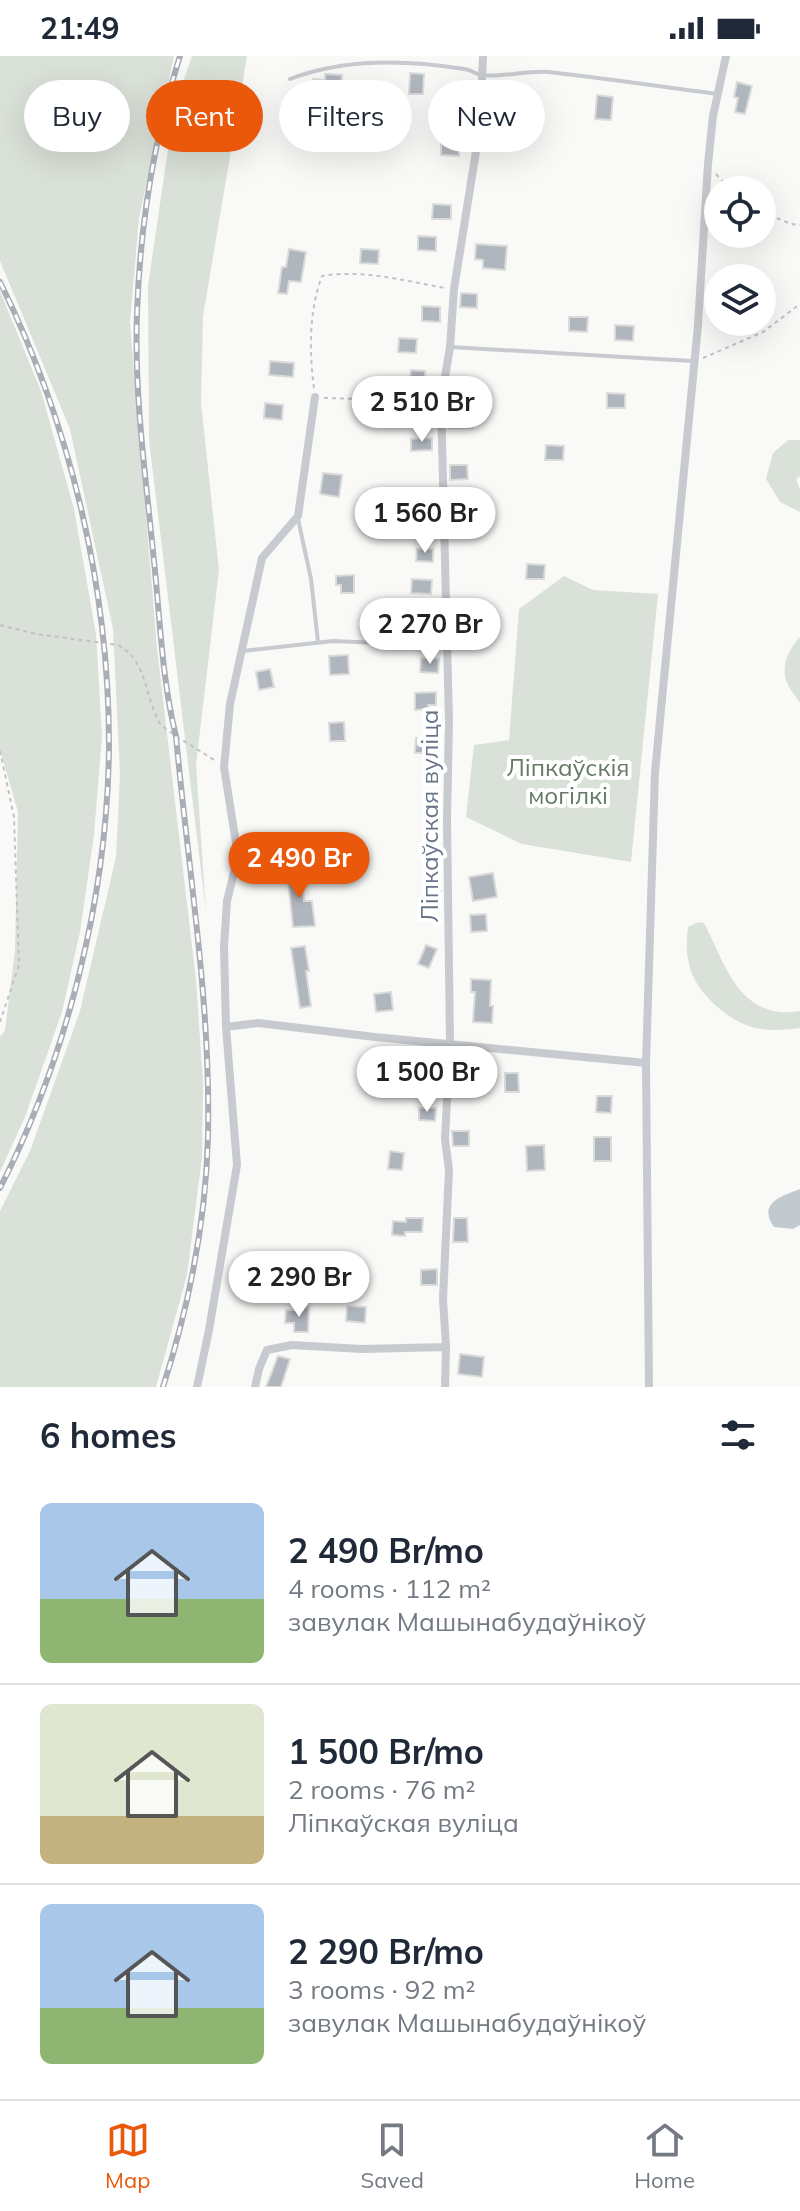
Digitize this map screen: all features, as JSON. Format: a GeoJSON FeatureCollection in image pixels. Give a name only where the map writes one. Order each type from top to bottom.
{"type":"FeatureCollection","features":[{"type":"Feature","properties":{"kind":"street","name":"Ліпкаўская вуліца"},"geometry":{"type":"LineString","coordinates":[[445,1387],[443,1299],[449,1170],[445,1139],[450,1043],[447,646],[441,401],[450,347],[454,289],[480,126],[483,56]]}},
{"type":"Feature","properties":{"kind":"street"},"geometry":{"type":"LineString","coordinates":[[649,1387],[646,1063],[655,772],[695,362],[708,164],[726,56]]}},
{"type":"Feature","properties":{"kind":"street"},"geometry":{"type":"LineString","coordinates":[[197,1387],[237,1165],[226,1027],[224,947],[227,901],[238,856],[224,767],[230,704],[262,558],[298,516],[315,397]]}},
{"type":"Feature","properties":{"kind":"street"},"geometry":{"type":"LineString","coordinates":[[226,1027],[258,1023],[646,1063]]}},
{"type":"Feature","properties":{"kind":"street"},"geometry":{"type":"LineString","coordinates":[[255,1387],[267,1350],[292,1345],[362,1349],[446,1347]]}},
{"type":"Feature","properties":{"kind":"lane"},"geometry":{"type":"LineString","coordinates":[[290,79],[314,70],[364,62],[468,69],[481,75],[545,72],[718,94]]}},
{"type":"Feature","properties":{"kind":"lane"},"geometry":{"type":"LineString","coordinates":[[450,347],[695,362]]}},
{"type":"Feature","properties":{"kind":"lane"},"geometry":{"type":"LineString","coordinates":[[298,516],[311,579],[318,642]]}},
{"type":"Feature","properties":{"kind":"lane"},"geometry":{"type":"LineString","coordinates":[[243,651],[333,641],[447,646]]}},
{"type":"Feature","properties":{"kind":"path"},"geometry":{"type":"LineString","coordinates":[[708,164],[718,176]]}},
{"type":"Feature","properties":{"kind":"path"},"geometry":{"type":"LineString","coordinates":[[776,218],[800,225]]}},
{"type":"Feature","properties":{"kind":"path"},"geometry":{"type":"LineString","coordinates":[[441,401],[315,397],[312,342],[316,294],[322,276],[337,273],[385,277],[454,289]]}},
{"type":"Feature","properties":{"kind":"path"},"geometry":{"type":"LineString","coordinates":[[695,362],[763,332],[800,304]]}},
{"type":"Feature","properties":{"kind":"path"},"geometry":{"type":"LineString","coordinates":[[0,625],[36,634],[118,645],[125,649],[145,682],[160,725],[224,767]]}},
{"type":"Feature","properties":{"kind":"path"},"geometry":{"type":"LineString","coordinates":[[0,751],[14,817],[19,965],[0,1022]]}},
{"type":"Feature","properties":{"kind":"green space"},"geometry":{"type":"Polygon","coordinates":[[[0,56],[174,56],[169,80],[146,80],[146,152],[153,152],[139,218],[130,323],[157,648],[196,980],[203,1083],[202,1157],[187,1275],[156,1387],[0,1387],[0,1211],[30,1151],[80,1011],[116,857],[120,774],[113,629],[70,429],[0,261],[0,56]]]}},
{"type":"Feature","properties":{"kind":"green space"},"geometry":{"type":"Polygon","coordinates":[[[192,56],[247,56],[243,80],[184,80],[192,56]]]}},
{"type":"Feature","properties":{"kind":"green space"},"geometry":{"type":"Polygon","coordinates":[[[168,152],[231,152],[203,316],[201,403],[219,570],[196,765],[206,912],[149,440],[148,286],[168,152]]]}},
{"type":"Feature","properties":{"kind":"green space"},"geometry":{"type":"Polygon","coordinates":[[[0,291],[41,391],[74,509],[96,634],[102,736],[94,835],[80,932],[62,1012],[25,1117],[0,1172],[0,1037],[5,1030],[15,950],[18,812],[0,750],[0,291]]]}},
{"type":"Feature","properties":{"kind":"green space"},"geometry":{"type":"Polygon","coordinates":[[[788,440],[800,440],[800,476],[796,479],[800,490],[800,512],[780,502],[766,479],[773,453],[788,440]]]}},
{"type":"Feature","properties":{"kind":"green space","name":"Ліпкаўскія могілкі"},"geometry":{"type":"Polygon","coordinates":[[[564,576],[593,590],[658,594],[631,862],[522,844],[466,817],[474,745],[509,740],[519,609],[564,576]]]}},
{"type":"Feature","properties":{"kind":"green space"},"geometry":{"type":"Polygon","coordinates":[[[800,637],[800,703],[787,683],[785,668],[790,651],[800,637]]]}},
{"type":"Feature","properties":{"kind":"green space"},"geometry":{"type":"Polygon","coordinates":[[[698,922],[704,923],[728,972],[749,999],[779,1012],[800,1011],[800,1028],[767,1030],[746,1025],[708,998],[695,980],[687,954],[688,927],[698,922]]]}},
{"type":"Feature","properties":{"kind":"shaded area"},"geometry":{"type":"Polygon","coordinates":[[[800,1189],[800,1225],[793,1229],[774,1227],[769,1219],[770,1206],[779,1198],[800,1189]]]}},
{"type":"Feature","properties":{"kind":"building"},"geometry":{"type":"Polygon","coordinates":[[[410,73],[424,74],[423,94],[412,94],[410,73]]]}},
{"type":"Feature","properties":{"kind":"building"},"geometry":{"type":"Polygon","coordinates":[[[325,74],[342,75],[342,80],[325,80],[325,74]]]}},
{"type":"Feature","properties":{"kind":"building"},"geometry":{"type":"Polygon","coordinates":[[[737,82],[752,86],[745,114],[735,112],[737,82]]]}},
{"type":"Feature","properties":{"kind":"building"},"geometry":{"type":"Polygon","coordinates":[[[597,95],[613,97],[611,120],[595,119],[597,95]]]}},
{"type":"Feature","properties":{"kind":"building"},"geometry":{"type":"Polygon","coordinates":[[[441,152],[459,152],[459,156],[441,155],[441,152]]]}},
{"type":"Feature","properties":{"kind":"building"},"geometry":{"type":"Polygon","coordinates":[[[433,204],[451,205],[451,219],[432,219],[433,204]]]}},
{"type":"Feature","properties":{"kind":"building"},"geometry":{"type":"Polygon","coordinates":[[[418,236],[436,237],[436,251],[418,250],[418,236]]]}},
{"type":"Feature","properties":{"kind":"building"},"geometry":{"type":"Polygon","coordinates":[[[476,244],[507,246],[505,270],[483,268],[483,260],[475,259],[476,244]]]}},
{"type":"Feature","properties":{"kind":"building"},"geometry":{"type":"Polygon","coordinates":[[[289,249],[306,252],[301,282],[289,281],[287,294],[278,293],[282,267],[286,267],[289,249]]]}},
{"type":"Feature","properties":{"kind":"building"},"geometry":{"type":"Polygon","coordinates":[[[361,249],[379,250],[378,264],[360,263],[361,249]]]}},
{"type":"Feature","properties":{"kind":"building"},"geometry":{"type":"Polygon","coordinates":[[[461,293],[477,294],[477,308],[460,307],[461,293]]]}},
{"type":"Feature","properties":{"kind":"building"},"geometry":{"type":"Polygon","coordinates":[[[422,306],[440,307],[440,322],[422,321],[422,306]]]}},
{"type":"Feature","properties":{"kind":"building"},"geometry":{"type":"Polygon","coordinates":[[[569,317],[588,317],[587,332],[569,331],[569,317]]]}},
{"type":"Feature","properties":{"kind":"building"},"geometry":{"type":"Polygon","coordinates":[[[615,325],[634,326],[633,341],[615,340],[615,325]]]}},
{"type":"Feature","properties":{"kind":"building"},"geometry":{"type":"Polygon","coordinates":[[[399,338],[417,339],[416,353],[398,352],[399,338]]]}},
{"type":"Feature","properties":{"kind":"building"},"geometry":{"type":"Polygon","coordinates":[[[270,361],[294,363],[293,377],[269,375],[270,361]]]}},
{"type":"Feature","properties":{"kind":"building"},"geometry":{"type":"Polygon","coordinates":[[[411,370],[425,371],[424,389],[409,388],[411,370]]]}},
{"type":"Feature","properties":{"kind":"building"},"geometry":{"type":"Polygon","coordinates":[[[607,393],[625,394],[625,408],[607,408],[607,393]]]}},
{"type":"Feature","properties":{"kind":"building"},"geometry":{"type":"Polygon","coordinates":[[[265,403],[283,405],[282,420],[264,418],[265,403]]]}},
{"type":"Feature","properties":{"kind":"building"},"geometry":{"type":"Polygon","coordinates":[[[449,418],[472,418],[472,428],[449,428],[449,418]]]}},
{"type":"Feature","properties":{"kind":"building"},"geometry":{"type":"Polygon","coordinates":[[[432,438],[432,450],[411,451],[411,439],[432,438]]]}},
{"type":"Feature","properties":{"kind":"building"},"geometry":{"type":"Polygon","coordinates":[[[546,445],[564,446],[563,460],[545,460],[546,445]]]}},
{"type":"Feature","properties":{"kind":"building"},"geometry":{"type":"Polygon","coordinates":[[[450,465],[467,465],[468,479],[450,480],[450,465]]]}},
{"type":"Feature","properties":{"kind":"building"},"geometry":{"type":"Polygon","coordinates":[[[323,473],[342,475],[339,497],[320,494],[323,473]]]}},
{"type":"Feature","properties":{"kind":"building"},"geometry":{"type":"Polygon","coordinates":[[[417,504],[433,504],[433,518],[418,518],[417,504]]]}},
{"type":"Feature","properties":{"kind":"building"},"geometry":{"type":"Polygon","coordinates":[[[417,549],[433,549],[433,562],[416,561],[417,549]]]}},
{"type":"Feature","properties":{"kind":"building"},"geometry":{"type":"Polygon","coordinates":[[[527,564],[545,565],[544,579],[526,579],[527,564]]]}},
{"type":"Feature","properties":{"kind":"building"},"geometry":{"type":"Polygon","coordinates":[[[354,575],[354,593],[341,593],[341,585],[336,585],[336,576],[354,575]]]}},
{"type":"Feature","properties":{"kind":"building"},"geometry":{"type":"Polygon","coordinates":[[[412,579],[432,580],[431,594],[411,593],[412,579]]]}},
{"type":"Feature","properties":{"kind":"building"},"geometry":{"type":"Polygon","coordinates":[[[348,655],[349,674],[330,675],[329,656],[348,655]]]}},
{"type":"Feature","properties":{"kind":"building"},"geometry":{"type":"Polygon","coordinates":[[[421,658],[439,659],[438,673],[420,672],[421,658]]]}},
{"type":"Feature","properties":{"kind":"building"},"geometry":{"type":"Polygon","coordinates":[[[270,669],[274,687],[259,690],[256,672],[270,669]]]}},
{"type":"Feature","properties":{"kind":"building"},"geometry":{"type":"Polygon","coordinates":[[[436,692],[436,705],[415,710],[415,693],[436,692]]]}},
{"type":"Feature","properties":{"kind":"building"},"geometry":{"type":"Polygon","coordinates":[[[344,722],[345,741],[330,741],[329,723],[344,722]]]}},
{"type":"Feature","properties":{"kind":"building"},"geometry":{"type":"Polygon","coordinates":[[[416,738],[434,739],[433,753],[415,753],[416,738]]]}},
{"type":"Feature","properties":{"kind":"building"},"geometry":{"type":"Polygon","coordinates":[[[302,868],[304,901],[312,901],[315,926],[293,927],[287,869],[302,868]]]}},
{"type":"Feature","properties":{"kind":"building"},"geometry":{"type":"Polygon","coordinates":[[[493,873],[497,897],[473,901],[469,877],[493,873]]]}},
{"type":"Feature","properties":{"kind":"building"},"geometry":{"type":"Polygon","coordinates":[[[430,888],[441,889],[441,906],[428,909],[430,888]]]}},
{"type":"Feature","properties":{"kind":"building"},"geometry":{"type":"Polygon","coordinates":[[[486,914],[487,931],[471,932],[470,915],[486,914]]]}},
{"type":"Feature","properties":{"kind":"building"},"geometry":{"type":"Polygon","coordinates":[[[426,945],[437,949],[429,968],[418,964],[426,945]]]}},
{"type":"Feature","properties":{"kind":"building"},"geometry":{"type":"Polygon","coordinates":[[[305,946],[311,1006],[300,1008],[291,948],[305,946]]]}},
{"type":"Feature","properties":{"kind":"building"},"geometry":{"type":"Polygon","coordinates":[[[471,979],[491,980],[492,1023],[473,1022],[475,992],[471,992],[471,979]]]}},
{"type":"Feature","properties":{"kind":"building"},"geometry":{"type":"Polygon","coordinates":[[[391,992],[393,1010],[376,1012],[374,994],[391,992]]]}},
{"type":"Feature","properties":{"kind":"building"},"geometry":{"type":"Polygon","coordinates":[[[420,1068],[437,1070],[435,1086],[417,1084],[420,1068]]]}},
{"type":"Feature","properties":{"kind":"building"},"geometry":{"type":"Polygon","coordinates":[[[505,1073],[518,1073],[519,1092],[505,1092],[505,1073]]]}},
{"type":"Feature","properties":{"kind":"building"},"geometry":{"type":"Polygon","coordinates":[[[597,1096],[612,1096],[611,1113],[596,1112],[597,1096]]]}},
{"type":"Feature","properties":{"kind":"building"},"geometry":{"type":"Polygon","coordinates":[[[419,1108],[436,1108],[435,1121],[419,1120],[419,1108]]]}},
{"type":"Feature","properties":{"kind":"building"},"geometry":{"type":"Polygon","coordinates":[[[452,1131],[469,1131],[469,1146],[453,1146],[452,1131]]]}},
{"type":"Feature","properties":{"kind":"building"},"geometry":{"type":"Polygon","coordinates":[[[594,1137],[611,1137],[611,1161],[594,1161],[594,1137]]]}},
{"type":"Feature","properties":{"kind":"building"},"geometry":{"type":"Polygon","coordinates":[[[544,1145],[545,1170],[527,1171],[526,1146],[544,1145]]]}},
{"type":"Feature","properties":{"kind":"building"},"geometry":{"type":"Polygon","coordinates":[[[390,1151],[404,1153],[402,1170],[388,1169],[390,1151]]]}},
{"type":"Feature","properties":{"kind":"building"},"geometry":{"type":"Polygon","coordinates":[[[406,1218],[423,1218],[422,1232],[392,1235],[393,1221],[406,1222],[406,1218]]]}},
{"type":"Feature","properties":{"kind":"building"},"geometry":{"type":"Polygon","coordinates":[[[454,1218],[467,1218],[468,1242],[453,1242],[454,1218]]]}},
{"type":"Feature","properties":{"kind":"building"},"geometry":{"type":"Polygon","coordinates":[[[437,1269],[437,1285],[421,1285],[421,1270],[437,1269]]]}},
{"type":"Feature","properties":{"kind":"building"},"geometry":{"type":"Polygon","coordinates":[[[347,1306],[366,1307],[365,1323],[346,1321],[347,1306]]]}},
{"type":"Feature","properties":{"kind":"building"},"geometry":{"type":"Polygon","coordinates":[[[295,1307],[309,1307],[308,1332],[294,1332],[294,1323],[285,1323],[286,1310],[295,1310],[295,1307]]]}},
{"type":"Feature","properties":{"kind":"building"},"geometry":{"type":"Polygon","coordinates":[[[460,1354],[484,1357],[482,1377],[458,1374],[460,1354]]]}},
{"type":"Feature","properties":{"kind":"building"},"geometry":{"type":"Polygon","coordinates":[[[278,1356],[290,1359],[281,1387],[266,1387],[278,1356]]]}},
{"type":"Feature","properties":{"kind":"railway"},"geometry":{"type":"LineString","coordinates":[[163,1387],[181,1326],[200,1231],[208,1136],[202,986],[176,736],[162,649],[137,375],[137,313],[145,216],[156,151],[180,56]]}},
{"type":"Feature","properties":{"kind":"railway"},"geometry":{"type":"LineString","coordinates":[[0,282],[47,392],[81,507],[102,626],[109,745],[101,858],[80,972],[46,1084],[0,1188]]}}]}
